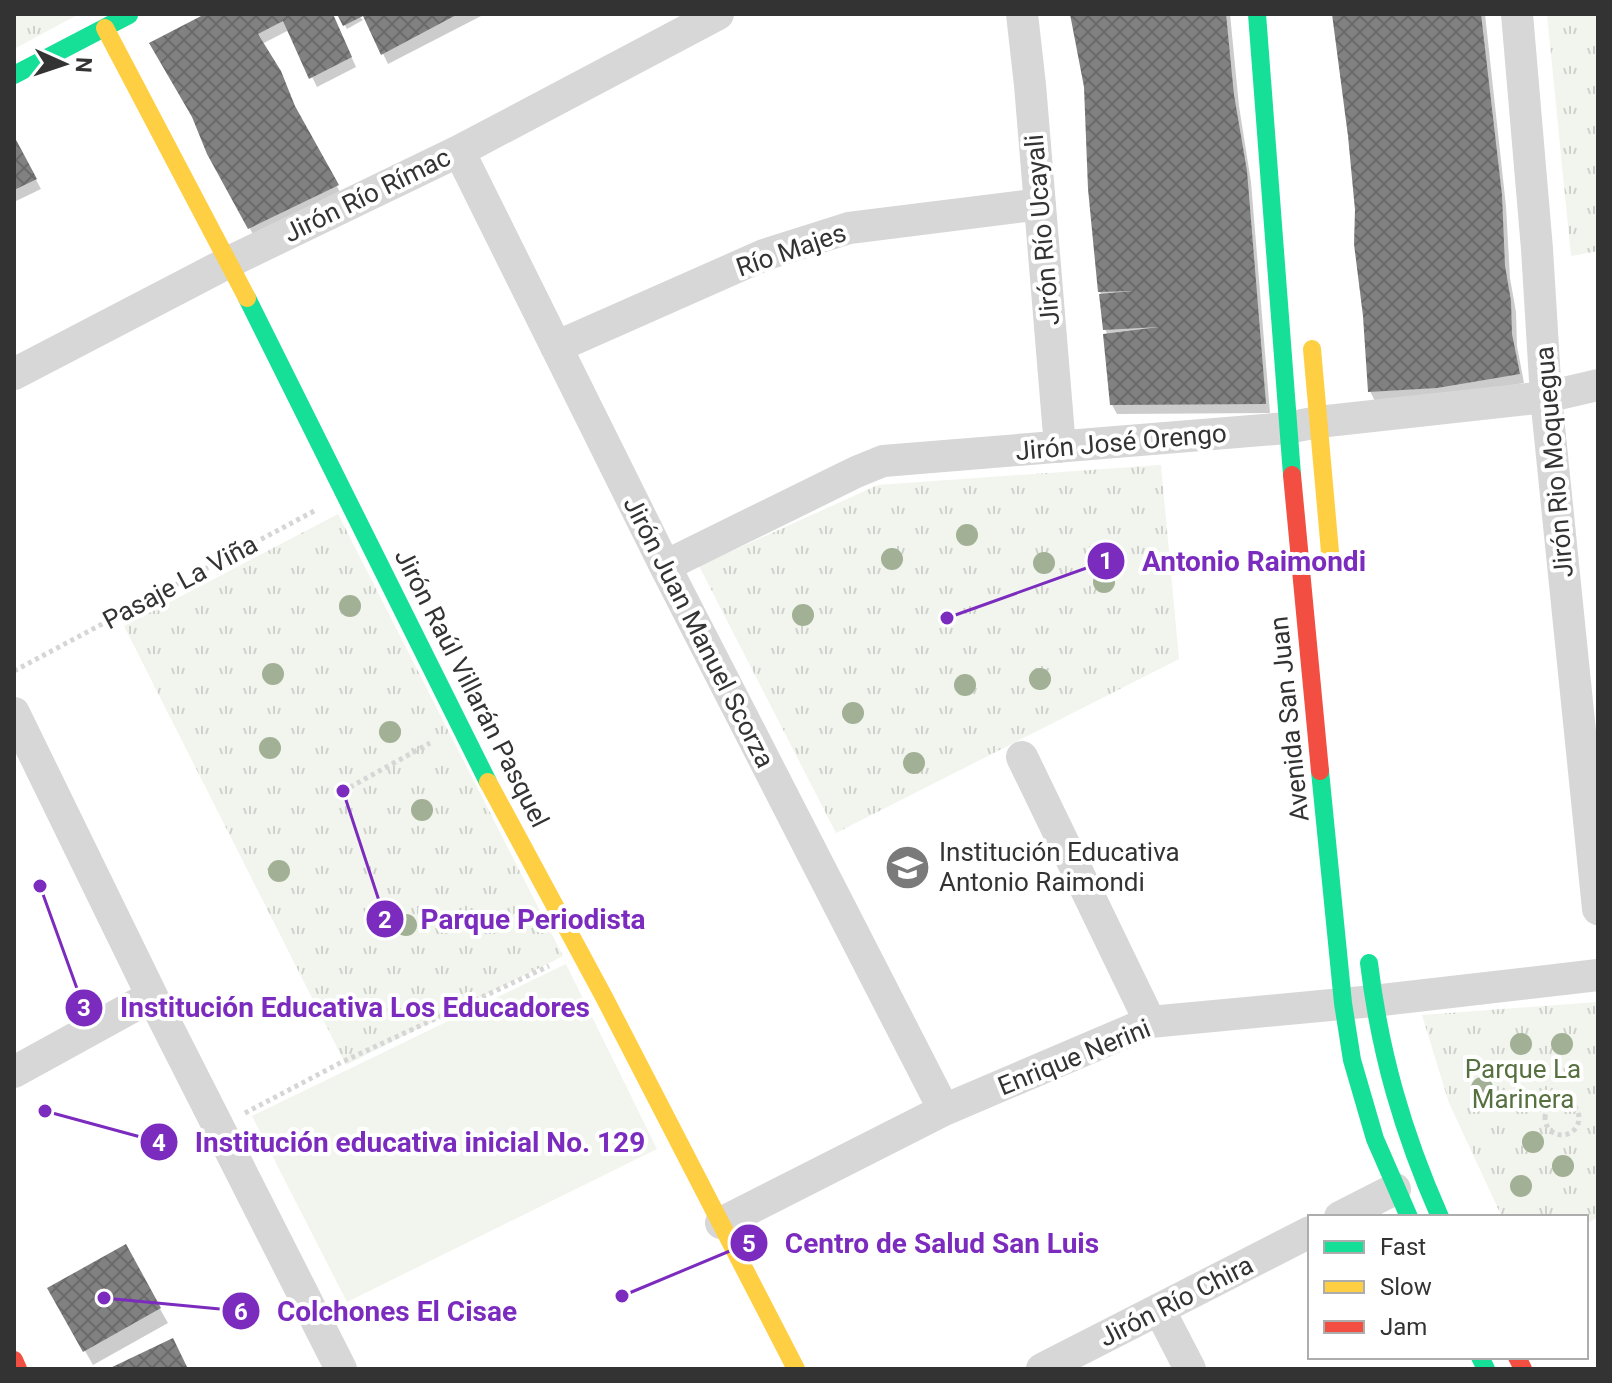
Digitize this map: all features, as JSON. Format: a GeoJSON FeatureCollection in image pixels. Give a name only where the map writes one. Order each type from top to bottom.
{"type":"FeatureCollection","features":[{"type":"Feature","properties":{"kind":"street"},"geometry":{"type":"LineString","coordinates":[[14,75],[130,14]]}},
{"type":"Feature","properties":{"kind":"street","name":"Jirón Río Rímac"},"geometry":{"type":"LineString","coordinates":[[14,374],[229,262],[459,151],[718,14]]}},
{"type":"Feature","properties":{"kind":"street","name":"Jirón Río Ucayali"},"geometry":{"type":"LineString","coordinates":[[1022,14],[1060,447]]}},
{"type":"Feature","properties":{"kind":"street","name":"Avenida San Juan"},"geometry":{"type":"LineString","coordinates":[[1257,14],[1302,425],[1358,1002],[1380,1046],[1406,1137],[1439,1215]]}},
{"type":"Feature","properties":{"kind":"street","name":"Jirón Rio Moquegua"},"geometry":{"type":"LineString","coordinates":[[1517,14],[1546,397],[1598,909]]}},
{"type":"Feature","properties":{"kind":"street","name":"Jirón Raúl Villarán Pasquel"},"geometry":{"type":"LineString","coordinates":[[105,28],[229,262],[499,804],[796,1369]]}},
{"type":"Feature","properties":{"kind":"street","name":"Jirón Juan Manuel Scorza"},"geometry":{"type":"LineString","coordinates":[[459,151],[665,566],[944,1110]]}},
{"type":"Feature","properties":{"kind":"street","name":"Río Majes"},"geometry":{"type":"LineString","coordinates":[[556,347],[764,255],[849,228],[1040,204]]}},
{"type":"Feature","properties":{"kind":"street","name":"Avenida San Juan"},"geometry":{"type":"LineString","coordinates":[[1310,328],[1302,425],[1331,563]]}},
{"type":"Feature","properties":{"kind":"street","name":"Jirón José Orengo"},"geometry":{"type":"LineString","coordinates":[[665,566],[883,461],[1302,425],[1546,397],[1598,385]]}},
{"type":"Feature","properties":{"kind":"street"},"geometry":{"type":"LineString","coordinates":[[14,713],[152,996],[341,1369]]}},
{"type":"Feature","properties":{"kind":"street"},"geometry":{"type":"LineString","coordinates":[[1022,757],[1150,1022]]}},
{"type":"Feature","properties":{"kind":"street","name":"Avenida San Juan"},"geometry":{"type":"LineString","coordinates":[[1367,939],[1358,1002],[1354,1071],[1377,1148],[1402,1203]]}},
{"type":"Feature","properties":{"kind":"street","name":"Enrique Nerini"},"geometry":{"type":"LineString","coordinates":[[721,1223],[944,1110],[1150,1022],[1598,975]]}},
{"type":"Feature","properties":{"kind":"street"},"geometry":{"type":"LineString","coordinates":[[14,1072],[152,996]]}},
{"type":"Feature","properties":{"kind":"street"},"geometry":{"type":"LineString","coordinates":[[1349,1215],[1402,1203]]}},
{"type":"Feature","properties":{"kind":"street","name":"Jirón Río Chira"},"geometry":{"type":"LineString","coordinates":[[1042,1369],[1308,1233]]}},
{"type":"Feature","properties":{"kind":"street"},"geometry":{"type":"LineString","coordinates":[[1159,1309],[1190,1369]]}},
{"type":"Feature","properties":{"kind":"street"},"geometry":{"type":"LineString","coordinates":[[14,1360],[18,1369]]}},
{"type":"Feature","properties":{"kind":"path","name":"Pasaje La Viña"},"geometry":{"type":"LineString","coordinates":[[14,671],[345,494]]}},
{"type":"Feature","properties":{"kind":"path"},"geometry":{"type":"LineString","coordinates":[[343,791],[461,727]]}},
{"type":"Feature","properties":{"kind":"path"},"geometry":{"type":"LineString","coordinates":[[219,1127],[342,1062],[579,952]]}},
{"type":"Feature","properties":{"kind":"path"},"geometry":{"type":"LineString","coordinates":[[1566,1101],[1575,1107],[1579,1121],[1572,1131],[1556,1134],[1547,1126],[1545,1114],[1551,1105],[1566,1101]]}},
{"type":"Feature","properties":{"kind":"green space"},"geometry":{"type":"Polygon","coordinates":[[[16,14],[79,14],[14,49],[16,14]]]}},
{"type":"Feature","properties":{"kind":"green space"},"geometry":{"type":"Polygon","coordinates":[[[1547,14],[1598,14],[1598,251],[1571,256],[1547,14]]]}},
{"type":"Feature","properties":{"kind":"green space"},"geometry":{"type":"Polygon","coordinates":[[[1161,465],[1179,659],[836,833],[699,566],[878,485],[1161,465]]]}},
{"type":"Feature","properties":{"kind":"green space"},"geometry":{"type":"Polygon","coordinates":[[[338,514],[563,956],[346,1065],[124,626],[338,514]]]}},
{"type":"Feature","properties":{"kind":"green space"},"geometry":{"type":"Polygon","coordinates":[[[566,964],[657,1149],[347,1302],[252,1116],[566,964]]]}},
{"type":"Feature","properties":{"kind":"green space","name":"Parque La Marinera"},"geometry":{"type":"Polygon","coordinates":[[[1598,1002],[1598,1217],[1588,1223],[1588,1215],[1501,1215],[1449,1103],[1422,1015],[1598,1002]]]}},
{"type":"Feature","properties":{"kind":"building"},"geometry":{"type":"Polygon","coordinates":[[[205,14],[333,14],[352,57],[309,79],[283,21],[258,34],[281,71],[295,106],[339,185],[248,229],[207,154],[192,117],[149,43],[205,14]]]}},
{"type":"Feature","properties":{"kind":"building"},"geometry":{"type":"Polygon","coordinates":[[[337,14],[361,14],[363,16],[343,26],[337,14]]]}},
{"type":"Feature","properties":{"kind":"building"},"geometry":{"type":"Polygon","coordinates":[[[362,14],[458,14],[381,55],[362,14]]]}},
{"type":"Feature","properties":{"kind":"building"},"geometry":{"type":"Polygon","coordinates":[[[1070,14],[1226,14],[1234,95],[1247,171],[1266,404],[1110,405],[1103,334],[1159,327],[1103,330],[1099,294],[1133,291],[1098,292],[1088,189],[1084,87],[1070,14]]]}},
{"type":"Feature","properties":{"kind":"building"},"geometry":{"type":"Polygon","coordinates":[[[1332,14],[1481,14],[1502,195],[1512,334],[1520,374],[1437,388],[1368,392],[1354,244],[1355,210],[1348,136],[1332,14]]]}},
{"type":"Feature","properties":{"kind":"building"},"geometry":{"type":"Polygon","coordinates":[[[14,136],[37,179],[14,190],[14,136]]]}},
{"type":"Feature","properties":{"kind":"building"},"geometry":{"type":"Polygon","coordinates":[[[126,1244],[161,1308],[83,1352],[47,1288],[126,1244]]]}},
{"type":"Feature","properties":{"kind":"building"},"geometry":{"type":"Polygon","coordinates":[[[173,1338],[188,1369],[108,1369],[173,1338]]]}},
{"type":"Feature","properties":{"kind":"traffic: fast"},"geometry":{"type":"LineString","coordinates":[[1257,14],[1292,475]]}},
{"type":"Feature","properties":{"kind":"traffic: fast"},"geometry":{"type":"LineString","coordinates":[[14,75],[129,15]]}},
{"type":"Feature","properties":{"kind":"traffic: fast"},"geometry":{"type":"LineString","coordinates":[[247,298],[488,782]]}},
{"type":"Feature","properties":{"kind":"traffic: fast"},"geometry":{"type":"LineString","coordinates":[[1320,771],[1343,1003],[1352,1060],[1375,1139],[1408,1215]]}},
{"type":"Feature","properties":{"kind":"traffic: fast"},"geometry":{"type":"LineString","coordinates":[[1369,963],[1395,1093],[1439,1215]]}},
{"type":"Feature","properties":{"kind":"traffic: fast"},"geometry":{"type":"LineString","coordinates":[[1481,1359],[1486,1369]]}},
{"type":"Feature","properties":{"kind":"traffic: slow"},"geometry":{"type":"LineString","coordinates":[[105,28],[247,298]]}},
{"type":"Feature","properties":{"kind":"traffic: slow"},"geometry":{"type":"LineString","coordinates":[[1312,349],[1330,552]]}},
{"type":"Feature","properties":{"kind":"traffic: slow"},"geometry":{"type":"LineString","coordinates":[[488,782],[604,997],[796,1369]]}},
{"type":"Feature","properties":{"kind":"traffic: jam"},"geometry":{"type":"LineString","coordinates":[[1292,475],[1320,771]]}},
{"type":"Feature","properties":{"kind":"traffic: jam"},"geometry":{"type":"LineString","coordinates":[[1518,1359],[1523,1369]]}},
{"type":"Feature","properties":{"kind":"traffic: jam"},"geometry":{"type":"LineString","coordinates":[[14,1360],[18,1369]]}},
{"type":"Feature","properties":{"kind":"place","name":"Antonio Raimondi"},"geometry":{"type":"Point","coordinates":[947,618]}},
{"type":"Feature","properties":{"kind":"place","name":"Parque Periodista"},"geometry":{"type":"Point","coordinates":[343,791]}},
{"type":"Feature","properties":{"kind":"place","name":"Institución Educativa Antonio Raimondi"},"geometry":{"type":"Point","coordinates":[908,867]}},
{"type":"Feature","properties":{"kind":"place","name":"Institución Educativa Los Educadores"},"geometry":{"type":"Point","coordinates":[40,886]}},
{"type":"Feature","properties":{"kind":"place","name":"Institución educativa inicial No. 129"},"geometry":{"type":"Point","coordinates":[45,1111]}},
{"type":"Feature","properties":{"kind":"place","name":"Centro de Salud San Luis"},"geometry":{"type":"Point","coordinates":[622,1296]}},
{"type":"Feature","properties":{"kind":"place","name":"Colchones El Cisae"},"geometry":{"type":"Point","coordinates":[104,1298]}}]}
